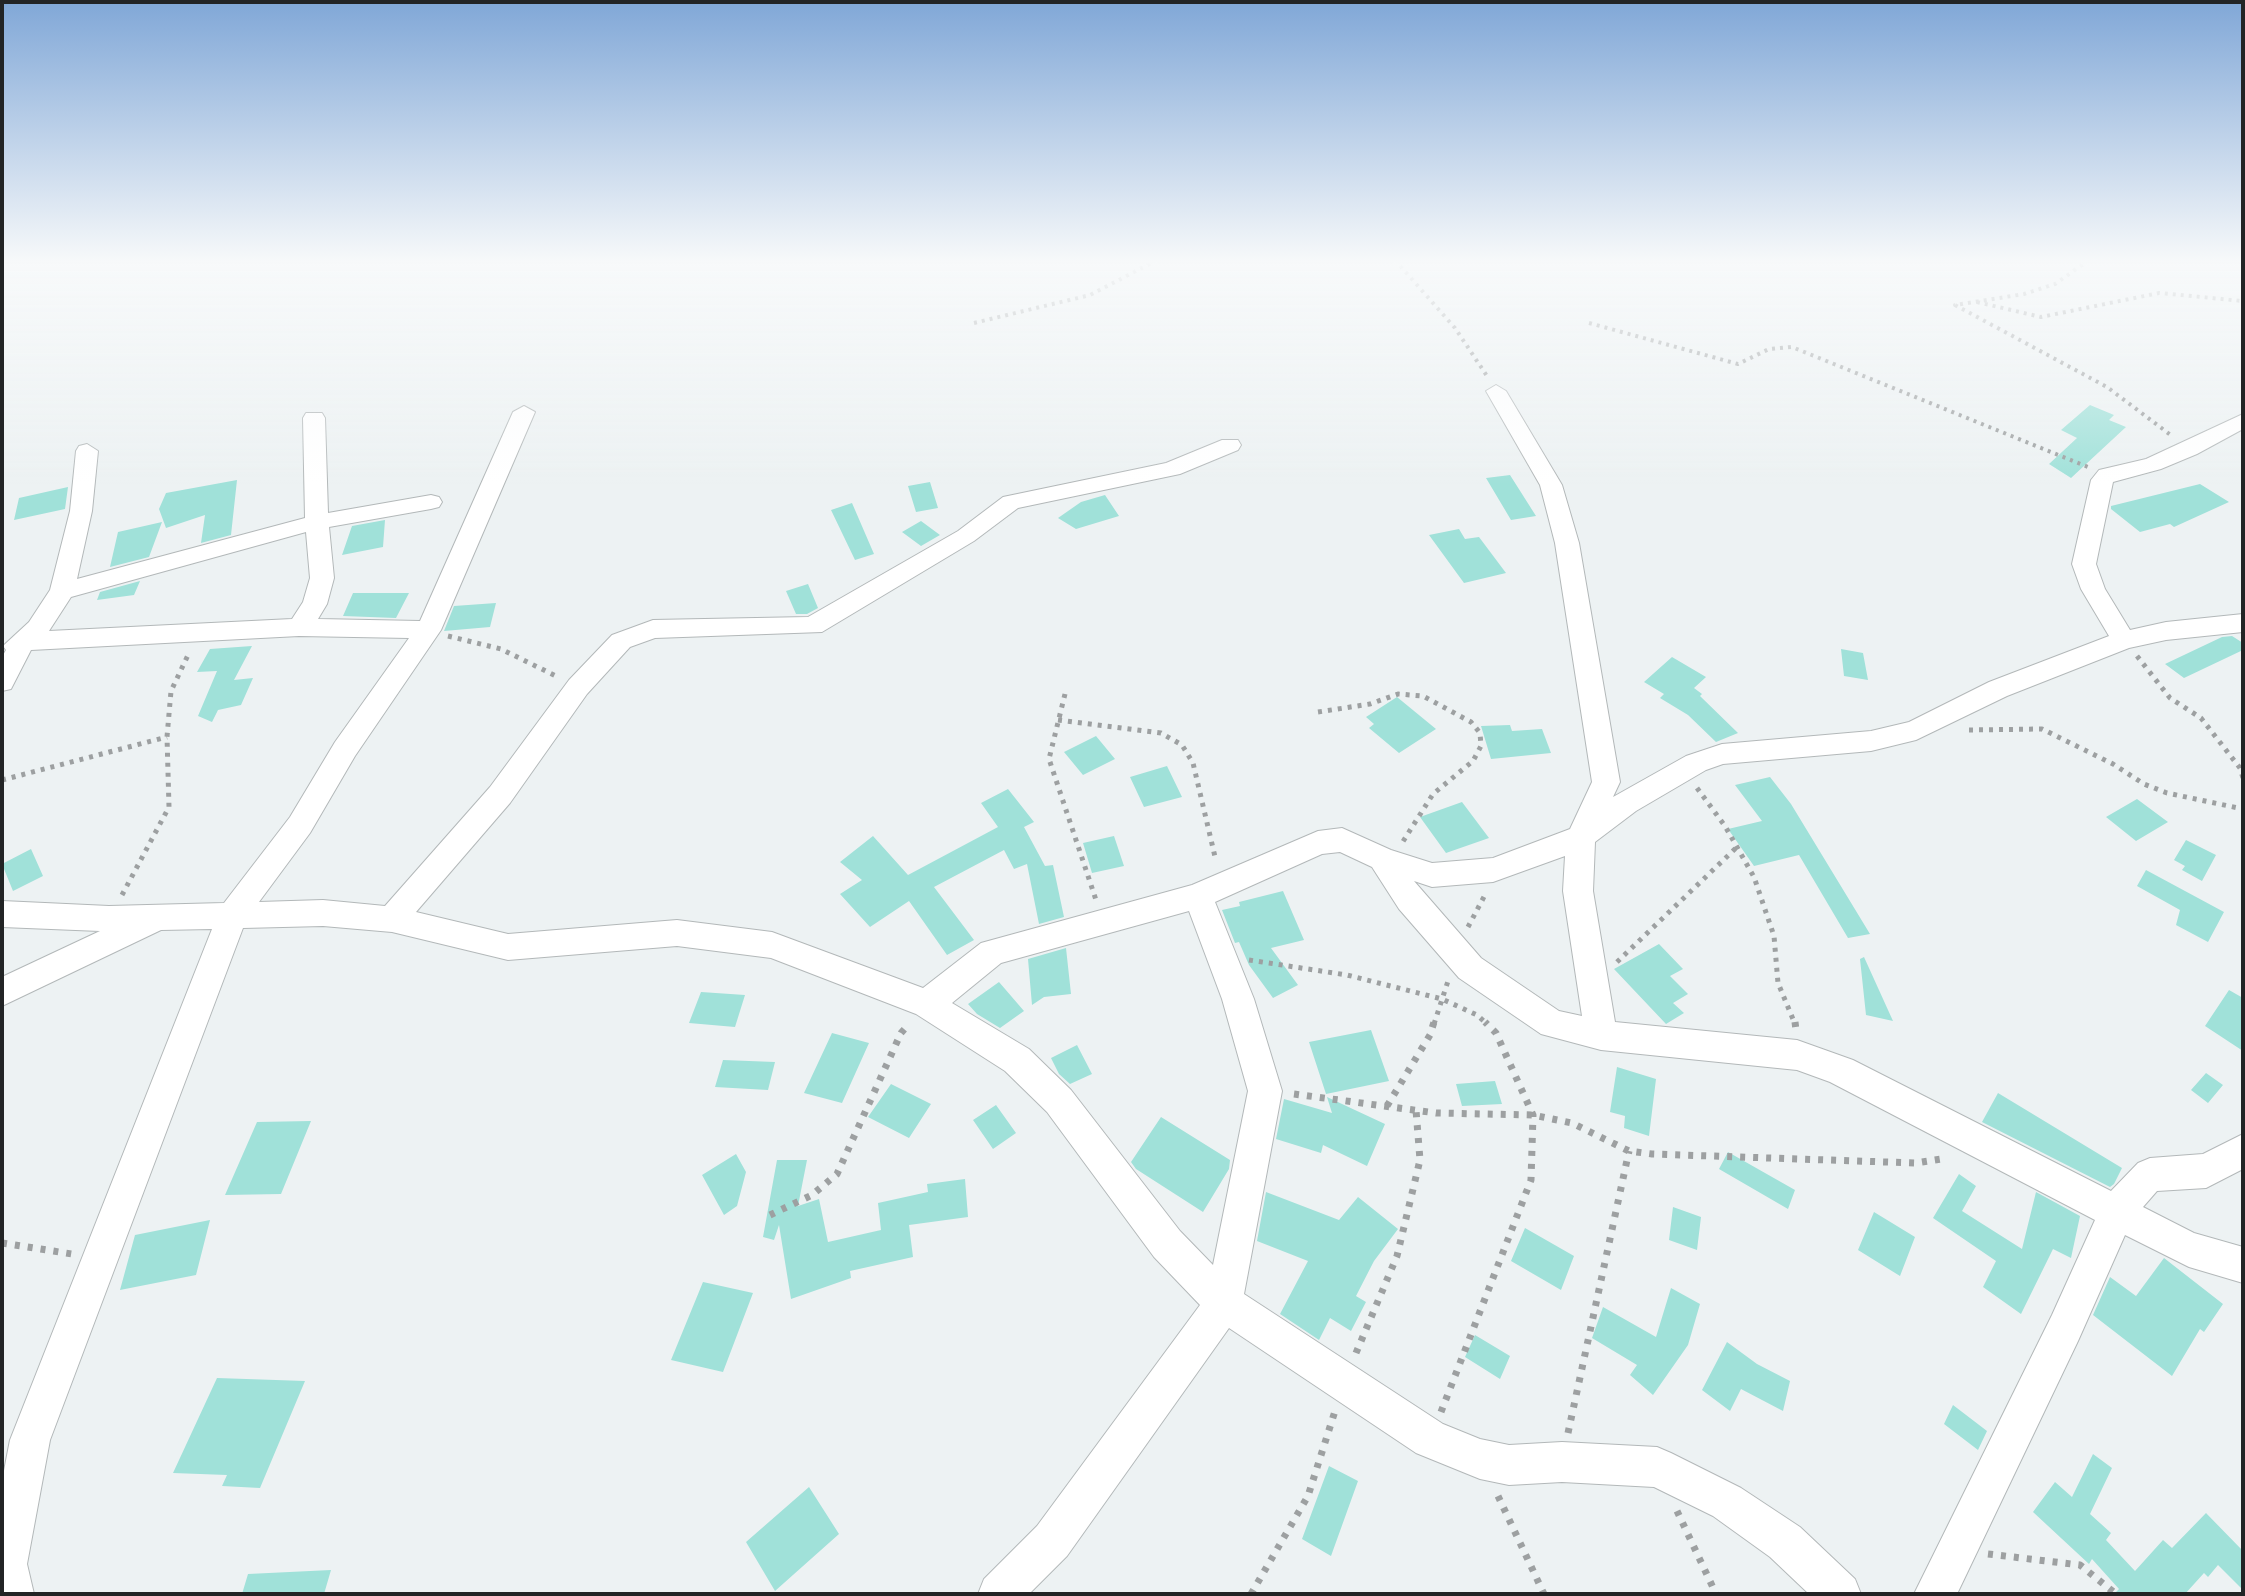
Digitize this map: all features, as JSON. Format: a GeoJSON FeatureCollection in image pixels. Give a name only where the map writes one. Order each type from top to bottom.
{"type":"FeatureCollection","features":[{"type":"Feature","properties":{"kind":"street"},"geometry":{"type":"LineString","coordinates":[[1496,391],[1551,485],[1567,543],[1606,782],[1581,837],[1578,891],[1601,1035]]}},
{"type":"Feature","properties":{"kind":"street"},"geometry":{"type":"LineString","coordinates":[[13,1594],[6,1564],[30,1440],[233,914],[300,825],[345,749],[428,630],[524,412]]}},
{"type":"Feature","properties":{"kind":"street"},"geometry":{"type":"LineString","coordinates":[[299,627],[315,604],[322,578],[314,418]]}},
{"type":"Feature","properties":{"kind":"street"},"geometry":{"type":"LineString","coordinates":[[2124,640],[2093,589],[2084,564],[2099,488],[2107,475],[2153,464],[2243,420]]}},
{"type":"Feature","properties":{"kind":"street"},"geometry":{"type":"LineString","coordinates":[[392,919],[500,795],[578,687],[621,641],[653,629],[813,626],[966,536],[1011,502],[1172,469],[1230,445]]}},
{"type":"Feature","properties":{"kind":"street"},"geometry":{"type":"LineString","coordinates":[[2,682],[12,648],[38,628],[62,591],[81,511],[87,451]]}},
{"type":"Feature","properties":{"kind":"street"},"geometry":{"type":"LineString","coordinates":[[62,591],[317,522],[431,502]]}},
{"type":"Feature","properties":{"kind":"street"},"geometry":{"type":"LineString","coordinates":[[927,1004],[992,952],[1208,891],[1277,859],[1331,839],[1342,840],[1390,862],[1432,875],[1504,866],[1581,837],[1626,803],[1684,770],[1722,754],[1871,741],[1916,730],[1998,689],[2124,640],[2207,625],[2243,623]]}},
{"type":"Feature","properties":{"kind":"street"},"geometry":{"type":"LineString","coordinates":[[12,648],[299,627],[428,630]]}},
{"type":"Feature","properties":{"kind":"street"},"geometry":{"type":"LineString","coordinates":[[1390,862],[1410,900],[1470,968],[1552,1024],[1601,1035],[1797,1055],[1841,1071],[2189,1249],[2243,1265]]}},
{"type":"Feature","properties":{"kind":"street"},"geometry":{"type":"LineString","coordinates":[[999,1594],[1052,1541],[1224,1303],[1265,1091],[1253,1042],[1222,955],[1208,891]]}},
{"type":"Feature","properties":{"kind":"street"},"geometry":{"type":"LineString","coordinates":[[2,914],[109,919],[165,915],[323,913],[392,919],[508,947],[677,933],[772,945],[927,1004],[1017,1060],[1059,1101],[1167,1244],[1224,1303],[1430,1439],[1480,1459],[1509,1465],[1562,1462],[1657,1467],[1739,1510],[1785,1542],[1840,1594]]}},
{"type":"Feature","properties":{"kind":"street"},"geometry":{"type":"LineString","coordinates":[[2,992],[165,915]]}},
{"type":"Feature","properties":{"kind":"street"},"geometry":{"type":"LineString","coordinates":[[1935,1594],[2065,1328],[2117,1211],[2150,1175],[2206,1171],[2243,1151]]}},
{"type":"Feature","properties":{"kind":"path"},"geometry":{"type":"LineString","coordinates":[[1459,334],[1496,391]]}},
{"type":"Feature","properties":{"kind":"path"},"geometry":{"type":"LineString","coordinates":[[1631,334],[1738,364],[1769,349],[1792,347],[2107,475]]}},
{"type":"Feature","properties":{"kind":"path"},"geometry":{"type":"LineString","coordinates":[[2010,334],[2107,387],[2189,449]]}},
{"type":"Feature","properties":{"kind":"path"},"geometry":{"type":"LineString","coordinates":[[428,630],[501,649],[578,687]]}},
{"type":"Feature","properties":{"kind":"path"},"geometry":{"type":"LineString","coordinates":[[109,919],[169,807],[167,737],[171,691],[197,634]]}},
{"type":"Feature","properties":{"kind":"path"},"geometry":{"type":"LineString","coordinates":[[2124,640],[2170,698],[2208,726],[2240,768],[2243,778]]}},
{"type":"Feature","properties":{"kind":"path"},"geometry":{"type":"LineString","coordinates":[[1065,694],[1049,759],[1103,920]]}},
{"type":"Feature","properties":{"kind":"path"},"geometry":{"type":"LineString","coordinates":[[1318,712],[1370,704],[1398,694],[1423,696],[1471,722],[1480,733],[1481,746],[1473,761],[1423,806],[1390,862]]}},
{"type":"Feature","properties":{"kind":"path"},"geometry":{"type":"LineString","coordinates":[[1058,720],[1161,733],[1182,745],[1193,763],[1215,848],[1208,891]]}},
{"type":"Feature","properties":{"kind":"path"},"geometry":{"type":"LineString","coordinates":[[1916,730],[2031,727],[2113,764],[2144,784],[2167,793],[2243,809]]}},
{"type":"Feature","properties":{"kind":"path"},"geometry":{"type":"LineString","coordinates":[[2,780],[167,737]]}},
{"type":"Feature","properties":{"kind":"path"},"geometry":{"type":"LineString","coordinates":[[1684,770],[1725,826],[1754,877],[1774,936],[1778,983],[1795,1019],[1797,1055]]}},
{"type":"Feature","properties":{"kind":"path"},"geometry":{"type":"LineString","coordinates":[[1593,984],[1737,847]]}},
{"type":"Feature","properties":{"kind":"path"},"geometry":{"type":"LineString","coordinates":[[1387,1106],[1430,1035],[1475,910],[1504,866]]}},
{"type":"Feature","properties":{"kind":"path"},"geometry":{"type":"LineString","coordinates":[[1222,955],[1347,975],[1442,999],[1477,1015],[1496,1033],[1533,1115],[1531,1180],[1430,1439]]}},
{"type":"Feature","properties":{"kind":"path"},"geometry":{"type":"LineString","coordinates":[[770,1215],[812,1195],[837,1174],[901,1033],[927,1004]]}},
{"type":"Feature","properties":{"kind":"path"},"geometry":{"type":"LineString","coordinates":[[1265,1091],[1416,1110],[1533,1115],[1572,1123],[1629,1151],[1916,1163],[1995,1150]]}},
{"type":"Feature","properties":{"kind":"path"},"geometry":{"type":"LineString","coordinates":[[1251,1594],[1308,1496],[1343,1383],[1397,1256],[1420,1160],[1416,1110]]}},
{"type":"Feature","properties":{"kind":"path"},"geometry":{"type":"LineString","coordinates":[[1562,1462],[1629,1151]]}},
{"type":"Feature","properties":{"kind":"path"},"geometry":{"type":"LineString","coordinates":[[2,1243],[101,1259]]}},
{"type":"Feature","properties":{"kind":"path"},"geometry":{"type":"LineString","coordinates":[[1480,1459],[1544,1594]]}},
{"type":"Feature","properties":{"kind":"path"},"geometry":{"type":"LineString","coordinates":[[1657,1467],[1716,1594]]}},
{"type":"Feature","properties":{"kind":"path"},"geometry":{"type":"LineString","coordinates":[[1954,1555],[2003,1554],[2080,1565],[2116,1594]]}},
{"type":"Feature","properties":{"kind":"building"},"geometry":{"type":"Polygon","coordinates":[[[2090,405],[2114,415],[2109,420],[2126,427],[2071,478],[2049,464],[2077,438],[2061,430],[2090,405]]]}},
{"type":"Feature","properties":{"kind":"building"},"geometry":{"type":"Polygon","coordinates":[[[1510,475],[1536,516],[1511,520],[1486,478],[1510,475]]]}},
{"type":"Feature","properties":{"kind":"building"},"geometry":{"type":"Polygon","coordinates":[[[237,480],[231,535],[201,543],[205,515],[166,528],[159,509],[166,493],[237,480]]]}},
{"type":"Feature","properties":{"kind":"building"},"geometry":{"type":"Polygon","coordinates":[[[930,482],[938,508],[916,512],[908,486],[930,482]]]}},
{"type":"Feature","properties":{"kind":"building"},"geometry":{"type":"Polygon","coordinates":[[[2200,484],[2229,502],[2174,527],[2170,524],[2140,532],[2111,509],[2111,506],[2200,484]]]}},
{"type":"Feature","properties":{"kind":"building"},"geometry":{"type":"Polygon","coordinates":[[[68,487],[65,509],[14,520],[19,498],[68,487]]]}},
{"type":"Feature","properties":{"kind":"building"},"geometry":{"type":"Polygon","coordinates":[[[1105,495],[1119,516],[1076,529],[1058,518],[1081,502],[1105,495]]]}},
{"type":"Feature","properties":{"kind":"building"},"geometry":{"type":"Polygon","coordinates":[[[852,503],[874,554],[855,560],[831,510],[852,503]]]}},
{"type":"Feature","properties":{"kind":"building"},"geometry":{"type":"Polygon","coordinates":[[[385,520],[383,547],[342,555],[352,526],[385,520]]]}},
{"type":"Feature","properties":{"kind":"building"},"geometry":{"type":"Polygon","coordinates":[[[921,521],[940,535],[921,546],[902,532],[921,521]]]}},
{"type":"Feature","properties":{"kind":"building"},"geometry":{"type":"Polygon","coordinates":[[[162,522],[149,557],[110,567],[118,532],[162,522]]]}},
{"type":"Feature","properties":{"kind":"building"},"geometry":{"type":"Polygon","coordinates":[[[1459,529],[1465,539],[1479,537],[1506,573],[1464,583],[1429,535],[1459,529]]]}},
{"type":"Feature","properties":{"kind":"building"},"geometry":{"type":"Polygon","coordinates":[[[140,581],[134,595],[97,600],[100,592],[140,581]]]}},
{"type":"Feature","properties":{"kind":"building"},"geometry":{"type":"Polygon","coordinates":[[[808,584],[818,608],[807,614],[796,614],[786,591],[808,584]]]}},
{"type":"Feature","properties":{"kind":"building"},"geometry":{"type":"Polygon","coordinates":[[[353,593],[409,593],[396,618],[343,616],[353,593]]]}},
{"type":"Feature","properties":{"kind":"building"},"geometry":{"type":"Polygon","coordinates":[[[496,603],[490,627],[444,631],[454,606],[496,603]]]}},
{"type":"Feature","properties":{"kind":"building"},"geometry":{"type":"Polygon","coordinates":[[[2232,636],[2243,643],[2243,650],[2184,678],[2165,664],[2222,637],[2232,636]]]}},
{"type":"Feature","properties":{"kind":"building"},"geometry":{"type":"Polygon","coordinates":[[[252,646],[234,680],[253,678],[241,705],[218,710],[212,722],[198,716],[217,671],[197,672],[210,649],[252,646]]]}},
{"type":"Feature","properties":{"kind":"building"},"geometry":{"type":"Polygon","coordinates":[[[1841,649],[1863,653],[1868,680],[1844,676],[1841,649]]]}},
{"type":"Feature","properties":{"kind":"building"},"geometry":{"type":"Polygon","coordinates":[[[1672,657],[1706,677],[1694,688],[1738,733],[1716,742],[1688,715],[1660,698],[1664,694],[1644,682],[1672,657]]]}},
{"type":"Feature","properties":{"kind":"building"},"geometry":{"type":"Polygon","coordinates":[[[1397,697],[1436,729],[1399,753],[1369,728],[1374,724],[1366,717],[1397,697]]]}},
{"type":"Feature","properties":{"kind":"building"},"geometry":{"type":"Polygon","coordinates":[[[1510,725],[1512,731],[1542,729],[1551,753],[1491,759],[1481,726],[1510,725]]]}},
{"type":"Feature","properties":{"kind":"building"},"geometry":{"type":"Polygon","coordinates":[[[1096,736],[1115,759],[1083,775],[1064,752],[1096,736]]]}},
{"type":"Feature","properties":{"kind":"building"},"geometry":{"type":"Polygon","coordinates":[[[1167,766],[1182,797],[1144,807],[1130,777],[1167,766]]]}},
{"type":"Feature","properties":{"kind":"building"},"geometry":{"type":"Polygon","coordinates":[[[1770,777],[1791,804],[1870,934],[1848,938],[1799,855],[1754,866],[1728,829],[1762,821],[1735,785],[1770,777]]]}},
{"type":"Feature","properties":{"kind":"building"},"geometry":{"type":"Polygon","coordinates":[[[1008,789],[1034,822],[1024,827],[1045,866],[1053,865],[1064,917],[1039,924],[1027,864],[1014,869],[1004,850],[934,887],[974,940],[947,955],[909,901],[870,927],[840,894],[862,880],[840,862],[873,836],[908,875],[998,827],[981,803],[1008,789]]]}},
{"type":"Feature","properties":{"kind":"building"},"geometry":{"type":"Polygon","coordinates":[[[2137,799],[2168,822],[2136,841],[2106,817],[2137,799]]]}},
{"type":"Feature","properties":{"kind":"building"},"geometry":{"type":"Polygon","coordinates":[[[1462,802],[1489,838],[1446,853],[1420,817],[1462,802]]]}},
{"type":"Feature","properties":{"kind":"building"},"geometry":{"type":"Polygon","coordinates":[[[1114,836],[1124,866],[1092,873],[1083,843],[1114,836]]]}},
{"type":"Feature","properties":{"kind":"building"},"geometry":{"type":"Polygon","coordinates":[[[2186,840],[2216,855],[2202,881],[2182,870],[2185,866],[2174,860],[2186,840]]]}},
{"type":"Feature","properties":{"kind":"building"},"geometry":{"type":"Polygon","coordinates":[[[31,849],[43,876],[13,891],[2,864],[31,849]]]}},
{"type":"Feature","properties":{"kind":"building"},"geometry":{"type":"Polygon","coordinates":[[[2146,870],[2224,912],[2208,942],[2176,925],[2180,910],[2137,886],[2146,870]]]}},
{"type":"Feature","properties":{"kind":"building"},"geometry":{"type":"Polygon","coordinates":[[[1283,891],[1304,940],[1271,948],[1298,985],[1273,998],[1249,965],[1239,942],[1235,943],[1222,910],[1240,906],[1239,902],[1283,891]]]}},
{"type":"Feature","properties":{"kind":"building"},"geometry":{"type":"Polygon","coordinates":[[[1659,944],[1683,969],[1670,976],[1688,994],[1673,1003],[1684,1013],[1666,1024],[1614,969],[1659,944]]]}},
{"type":"Feature","properties":{"kind":"building"},"geometry":{"type":"Polygon","coordinates":[[[1066,948],[1071,994],[1044,997],[1032,1005],[1028,959],[1066,948]]]}},
{"type":"Feature","properties":{"kind":"building"},"geometry":{"type":"Polygon","coordinates":[[[1864,957],[1893,1021],[1866,1015],[1860,959],[1864,957]]]}},
{"type":"Feature","properties":{"kind":"building"},"geometry":{"type":"Polygon","coordinates":[[[999,982],[1024,1011],[1000,1028],[977,1014],[968,1004],[999,982]]]}},
{"type":"Feature","properties":{"kind":"building"},"geometry":{"type":"Polygon","coordinates":[[[2229,990],[2243,998],[2243,1051],[2205,1026],[2229,990]]]}},
{"type":"Feature","properties":{"kind":"building"},"geometry":{"type":"Polygon","coordinates":[[[701,992],[745,995],[735,1027],[689,1023],[701,992]]]}},
{"type":"Feature","properties":{"kind":"building"},"geometry":{"type":"Polygon","coordinates":[[[1371,1030],[1389,1081],[1326,1094],[1309,1042],[1371,1030]]]}},
{"type":"Feature","properties":{"kind":"building"},"geometry":{"type":"Polygon","coordinates":[[[832,1033],[869,1043],[842,1103],[804,1093],[832,1033]]]}},
{"type":"Feature","properties":{"kind":"building"},"geometry":{"type":"Polygon","coordinates":[[[1077,1045],[1092,1074],[1070,1084],[1059,1074],[1051,1058],[1077,1045]]]}},
{"type":"Feature","properties":{"kind":"building"},"geometry":{"type":"Polygon","coordinates":[[[723,1060],[775,1062],[768,1090],[715,1087],[723,1060]]]}},
{"type":"Feature","properties":{"kind":"building"},"geometry":{"type":"Polygon","coordinates":[[[1617,1067],[1656,1079],[1649,1136],[1624,1128],[1625,1116],[1610,1112],[1617,1067]]]}},
{"type":"Feature","properties":{"kind":"building"},"geometry":{"type":"Polygon","coordinates":[[[2206,1073],[2223,1085],[2208,1103],[2191,1090],[2206,1073]]]}},
{"type":"Feature","properties":{"kind":"building"},"geometry":{"type":"Polygon","coordinates":[[[1495,1081],[1502,1104],[1462,1106],[1456,1084],[1495,1081]]]}},
{"type":"Feature","properties":{"kind":"building"},"geometry":{"type":"Polygon","coordinates":[[[891,1084],[931,1104],[909,1138],[868,1117],[891,1084]]]}},
{"type":"Feature","properties":{"kind":"building"},"geometry":{"type":"Polygon","coordinates":[[[1998,1093],[2122,1168],[2114,1184],[2110,1187],[1982,1122],[1998,1093]]]}},
{"type":"Feature","properties":{"kind":"building"},"geometry":{"type":"Polygon","coordinates":[[[1327,1097],[1385,1124],[1367,1166],[1323,1145],[1321,1153],[1276,1139],[1284,1099],[1332,1113],[1327,1097]]]}},
{"type":"Feature","properties":{"kind":"building"},"geometry":{"type":"Polygon","coordinates":[[[996,1105],[1016,1133],[993,1149],[973,1120],[996,1105]]]}},
{"type":"Feature","properties":{"kind":"building"},"geometry":{"type":"Polygon","coordinates":[[[1161,1117],[1230,1160],[1229,1169],[1203,1212],[1136,1169],[1131,1162],[1161,1117]]]}},
{"type":"Feature","properties":{"kind":"building"},"geometry":{"type":"Polygon","coordinates":[[[311,1121],[281,1194],[225,1195],[257,1122],[311,1121]]]}},
{"type":"Feature","properties":{"kind":"building"},"geometry":{"type":"Polygon","coordinates":[[[1728,1152],[1795,1190],[1788,1209],[1719,1169],[1728,1152]]]}},
{"type":"Feature","properties":{"kind":"building"},"geometry":{"type":"Polygon","coordinates":[[[736,1154],[746,1172],[737,1206],[724,1215],[702,1175],[736,1154]]]}},
{"type":"Feature","properties":{"kind":"building"},"geometry":{"type":"Polygon","coordinates":[[[777,1160],[807,1160],[798,1206],[819,1199],[828,1242],[881,1230],[878,1203],[928,1192],[927,1184],[965,1179],[968,1217],[909,1225],[913,1257],[850,1271],[851,1278],[791,1299],[779,1225],[774,1240],[763,1237],[777,1160]]]}},
{"type":"Feature","properties":{"kind":"building"},"geometry":{"type":"Polygon","coordinates":[[[1959,1174],[1976,1186],[1962,1211],[2022,1249],[2036,1192],[2080,1216],[2071,1258],[2053,1249],[2021,1314],[1983,1287],[1996,1261],[1933,1218],[1959,1174]]]}},
{"type":"Feature","properties":{"kind":"building"},"geometry":{"type":"Polygon","coordinates":[[[1266,1192],[1339,1220],[1358,1197],[1398,1229],[1374,1261],[1356,1296],[1366,1302],[1351,1331],[1330,1318],[1319,1340],[1280,1314],[1308,1261],[1257,1241],[1266,1192]]]}},
{"type":"Feature","properties":{"kind":"building"},"geometry":{"type":"Polygon","coordinates":[[[1673,1207],[1701,1217],[1697,1250],[1669,1240],[1673,1207]]]}},
{"type":"Feature","properties":{"kind":"building"},"geometry":{"type":"Polygon","coordinates":[[[1874,1212],[1915,1237],[1900,1276],[1858,1250],[1874,1212]]]}},
{"type":"Feature","properties":{"kind":"building"},"geometry":{"type":"Polygon","coordinates":[[[210,1220],[196,1275],[120,1290],[135,1235],[210,1220]]]}},
{"type":"Feature","properties":{"kind":"building"},"geometry":{"type":"Polygon","coordinates":[[[1525,1228],[1574,1256],[1561,1290],[1511,1261],[1525,1228]]]}},
{"type":"Feature","properties":{"kind":"building"},"geometry":{"type":"Polygon","coordinates":[[[2164,1258],[2223,1304],[2204,1332],[2200,1329],[2172,1376],[2093,1315],[2110,1277],[2136,1296],[2164,1258]]]}},
{"type":"Feature","properties":{"kind":"building"},"geometry":{"type":"Polygon","coordinates":[[[703,1282],[753,1293],[723,1372],[671,1360],[703,1282]]]}},
{"type":"Feature","properties":{"kind":"building"},"geometry":{"type":"Polygon","coordinates":[[[1671,1288],[1700,1304],[1688,1345],[1653,1395],[1630,1375],[1637,1365],[1592,1338],[1603,1307],[1656,1337],[1671,1288]]]}},
{"type":"Feature","properties":{"kind":"building"},"geometry":{"type":"Polygon","coordinates":[[[1475,1335],[1510,1356],[1500,1379],[1465,1357],[1475,1335]]]}},
{"type":"Feature","properties":{"kind":"building"},"geometry":{"type":"Polygon","coordinates":[[[1727,1342],[1757,1364],[1790,1381],[1783,1411],[1741,1389],[1730,1411],[1702,1390],[1727,1342]]]}},
{"type":"Feature","properties":{"kind":"building"},"geometry":{"type":"Polygon","coordinates":[[[217,1378],[305,1381],[260,1488],[222,1486],[227,1475],[173,1473],[217,1378]]]}},
{"type":"Feature","properties":{"kind":"building"},"geometry":{"type":"Polygon","coordinates":[[[1953,1405],[1987,1431],[1978,1450],[1944,1424],[1953,1405]]]}},
{"type":"Feature","properties":{"kind":"building"},"geometry":{"type":"Polygon","coordinates":[[[2093,1454],[2112,1468],[2090,1514],[2111,1533],[2106,1540],[2135,1571],[2163,1540],[2172,1548],[2206,1513],[2243,1551],[2243,1590],[2218,1565],[2208,1577],[2204,1573],[2185,1594],[2114,1594],[2119,1589],[2092,1559],[2089,1564],[2033,1512],[2055,1482],[2072,1497],[2093,1454]]]}},
{"type":"Feature","properties":{"kind":"building"},"geometry":{"type":"Polygon","coordinates":[[[1329,1466],[1358,1481],[1331,1556],[1302,1539],[1329,1466]]]}},
{"type":"Feature","properties":{"kind":"building"},"geometry":{"type":"Polygon","coordinates":[[[809,1487],[839,1534],[775,1591],[746,1542],[809,1487]]]}},
{"type":"Feature","properties":{"kind":"building"},"geometry":{"type":"Polygon","coordinates":[[[331,1570],[324,1594],[242,1594],[248,1574],[331,1570]]]}}]}
